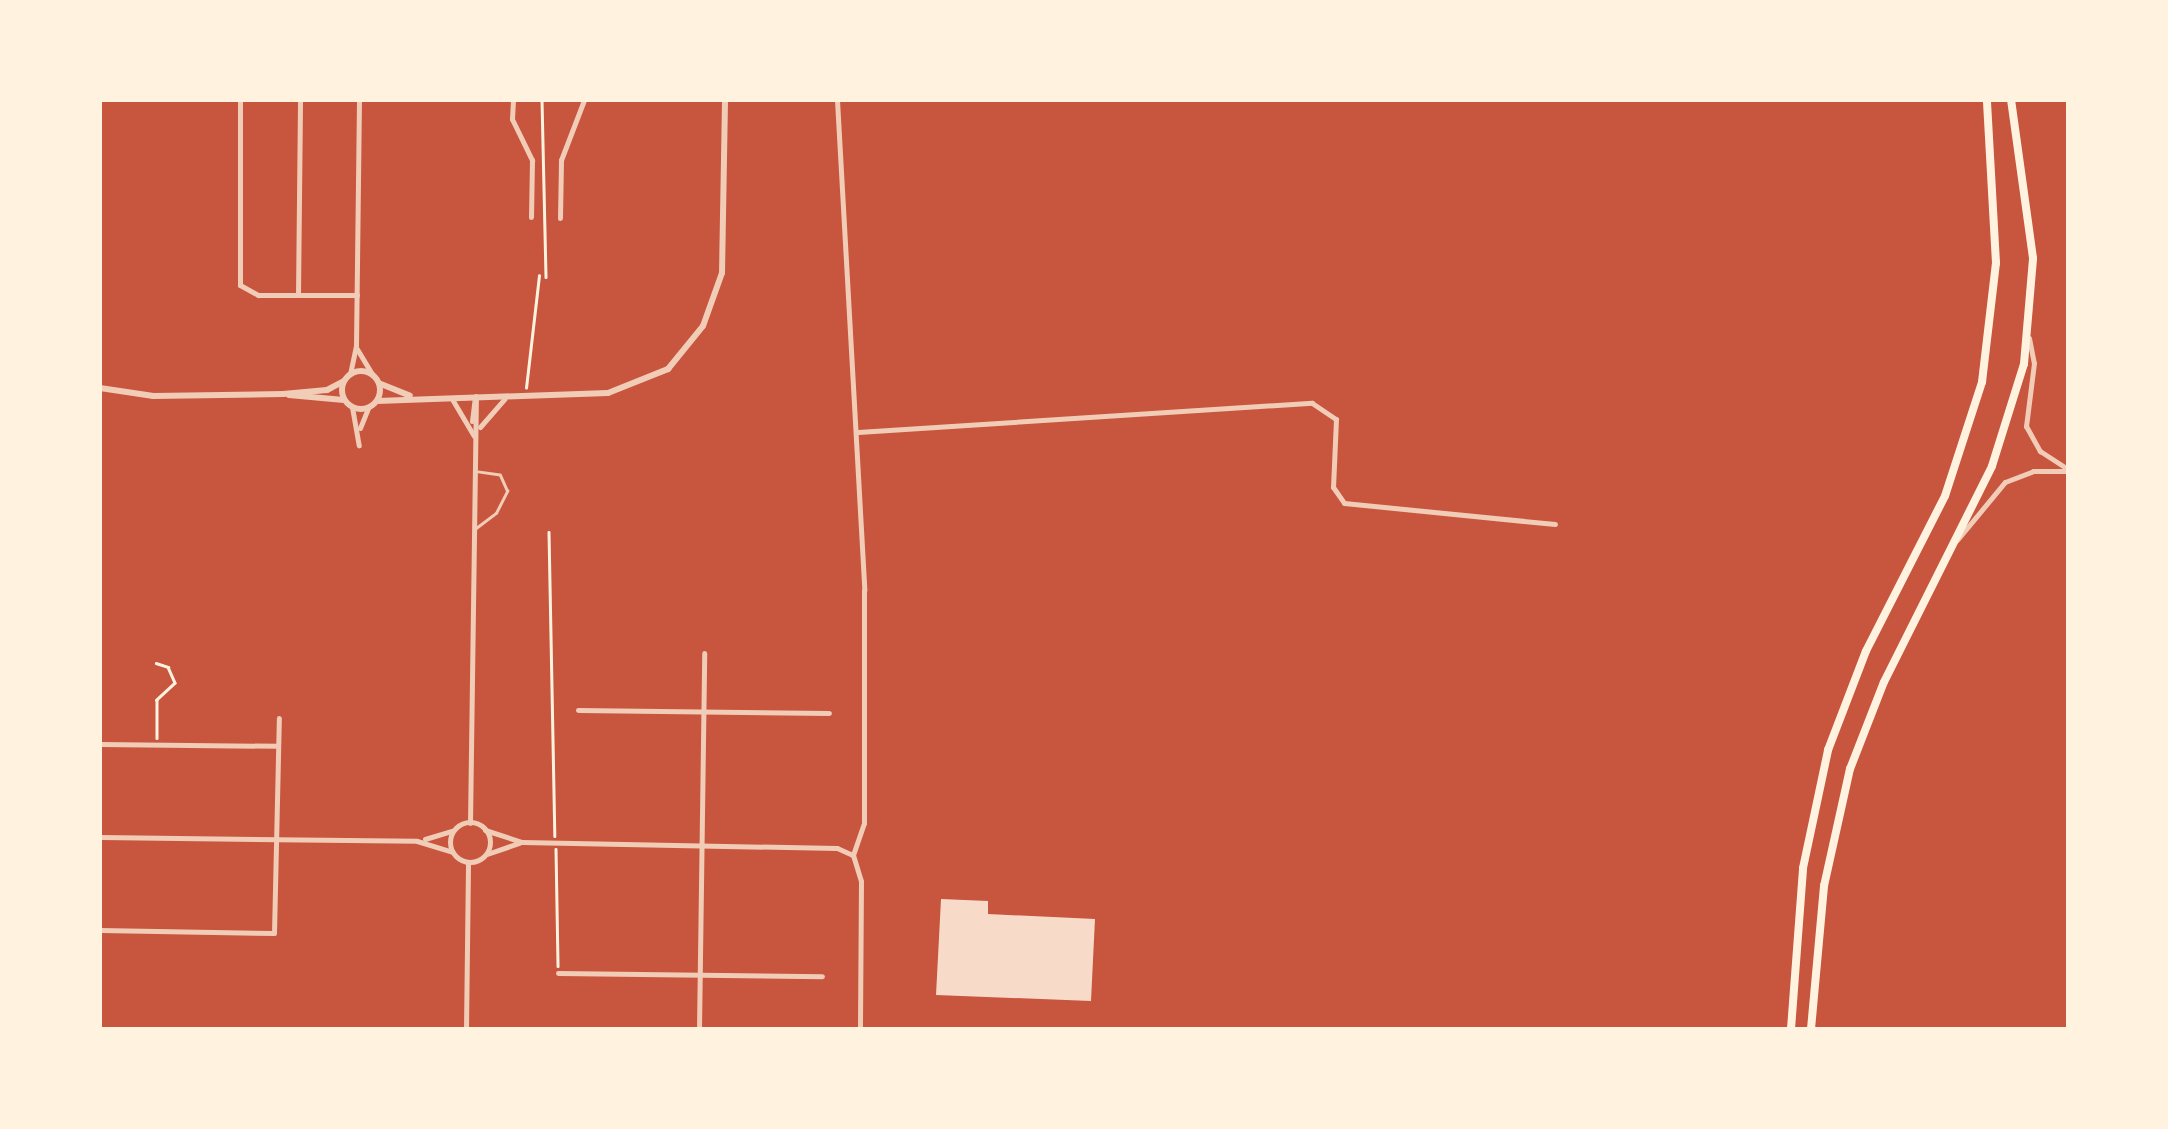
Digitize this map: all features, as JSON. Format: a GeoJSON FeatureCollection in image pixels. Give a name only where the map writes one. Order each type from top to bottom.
{"type":"FeatureCollection","features":[{"type":"Feature","properties":{"kind":"highway"},"geometry":{"type":"LineString","coordinates":[[1792,1029],[1803,868],[1832,737],[1866,651],[1945,496],[1982,382],[1996,263],[1987,100]]}},
{"type":"Feature","properties":{"kind":"highway"},"geometry":{"type":"LineString","coordinates":[[1811,1029],[1824,886],[1850,769],[1884,682],[2007,426],[2029,338],[2032,244],[2012,100]]}},
{"type":"Feature","properties":{"kind":"street"},"geometry":{"type":"LineString","coordinates":[[240,100],[238,282],[254,294],[357,295]]}},
{"type":"Feature","properties":{"kind":"street"},"geometry":{"type":"LineString","coordinates":[[298,295],[300,100]]}},
{"type":"Feature","properties":{"kind":"street"},"geometry":{"type":"LineString","coordinates":[[283,394],[327,390],[350,374],[356,346],[359,100]]}},
{"type":"Feature","properties":{"kind":"street"},"geometry":{"type":"LineString","coordinates":[[512,100],[512,120],[532,160],[532,216]]}},
{"type":"Feature","properties":{"kind":"street"},"geometry":{"type":"LineString","coordinates":[[560,218],[561,160],[584,100]]}},
{"type":"Feature","properties":{"kind":"street"},"geometry":{"type":"LineString","coordinates":[[359,431],[368,408],[376,401],[411,396],[629,389],[662,374],[690,346],[724,263],[728,100]]}},
{"type":"Feature","properties":{"kind":"street"},"geometry":{"type":"LineString","coordinates":[[838,100],[858,432],[864,804],[854,855],[861,881],[860,1029]]}},
{"type":"Feature","properties":{"kind":"street"},"geometry":{"type":"LineString","coordinates":[[2029,338],[2034,362],[2026,426],[2040,451],[2068,470]]}},
{"type":"Feature","properties":{"kind":"street"},"geometry":{"type":"LineString","coordinates":[[356,346],[378,382],[411,396]]}},
{"type":"Feature","properties":{"kind":"street"},"geometry":{"type":"LineString","coordinates":[[350,374],[372,374]]}},
{"type":"Feature","properties":{"kind":"street"},"geometry":{"type":"LineString","coordinates":[[344,381],[344,400]]}},
{"type":"Feature","properties":{"kind":"street"},"geometry":{"type":"LineString","coordinates":[[376,401],[378,382]]}},
{"type":"Feature","properties":{"kind":"street"},"geometry":{"type":"LineString","coordinates":[[100,390],[283,394],[344,400],[352,407],[359,445]]}},
{"type":"Feature","properties":{"kind":"street"},"geometry":{"type":"LineString","coordinates":[[470,822],[476,395]]}},
{"type":"Feature","properties":{"kind":"street"},"geometry":{"type":"LineString","coordinates":[[475,444],[488,412],[512,395]]}},
{"type":"Feature","properties":{"kind":"street"},"geometry":{"type":"LineString","coordinates":[[448,396],[463,410],[475,444]]}},
{"type":"Feature","properties":{"kind":"street"},"geometry":{"type":"LineString","coordinates":[[858,432],[1317,404],[1336,419],[1332,487],[1344,502],[1554,524]]}},
{"type":"Feature","properties":{"kind":"street"},"geometry":{"type":"LineString","coordinates":[[352,407],[368,408]]}},
{"type":"Feature","properties":{"kind":"street"},"geometry":{"type":"LineString","coordinates":[[1954,542],[2010,480],[2037,470],[2068,470]]}},
{"type":"Feature","properties":{"kind":"street"},"geometry":{"type":"LineString","coordinates":[[698,1029],[704,653]]}},
{"type":"Feature","properties":{"kind":"street"},"geometry":{"type":"LineString","coordinates":[[578,710],[830,714]]}},
{"type":"Feature","properties":{"kind":"street"},"geometry":{"type":"LineString","coordinates":[[100,930],[274,933],[279,718]]}},
{"type":"Feature","properties":{"kind":"street"},"geometry":{"type":"LineString","coordinates":[[100,744],[278,746]]}},
{"type":"Feature","properties":{"kind":"street"},"geometry":{"type":"LineString","coordinates":[[470,822],[522,842],[837,848],[854,855]]}},
{"type":"Feature","properties":{"kind":"street"},"geometry":{"type":"LineString","coordinates":[[417,841],[470,822]]}},
{"type":"Feature","properties":{"kind":"street"},"geometry":{"type":"LineString","coordinates":[[452,852],[454,830]]}},
{"type":"Feature","properties":{"kind":"street"},"geometry":{"type":"LineString","coordinates":[[484,856],[485,830]]}},
{"type":"Feature","properties":{"kind":"street"},"geometry":{"type":"LineString","coordinates":[[100,837],[417,841],[452,852],[468,862]]}},
{"type":"Feature","properties":{"kind":"street"},"geometry":{"type":"LineString","coordinates":[[468,862],[522,842]]}},
{"type":"Feature","properties":{"kind":"street"},"geometry":{"type":"LineString","coordinates":[[466,1029],[468,862]]}},
{"type":"Feature","properties":{"kind":"street"},"geometry":{"type":"LineString","coordinates":[[558,973],[822,976]]}},
{"type":"Feature","properties":{"kind":"lane"},"geometry":{"type":"LineString","coordinates":[[474,528],[496,513],[508,488],[500,475],[475,472]]}},
{"type":"Feature","properties":{"kind":"path"},"geometry":{"type":"LineString","coordinates":[[542,100],[546,277]]}},
{"type":"Feature","properties":{"kind":"path"},"geometry":{"type":"LineString","coordinates":[[524,395],[539,276]]}},
{"type":"Feature","properties":{"kind":"path"},"geometry":{"type":"LineString","coordinates":[[549,532],[558,973]]}},
{"type":"Feature","properties":{"kind":"path"},"geometry":{"type":"LineString","coordinates":[[156,663],[168,667],[175,683],[158,700],[157,744]]}},
{"type":"Feature","properties":{"kind":"building"},"geometry":{"type":"Polygon","coordinates":[[[941,899],[988,901],[988,914],[1095,919],[1091,1001],[936,995],[941,899]]]}}]}
